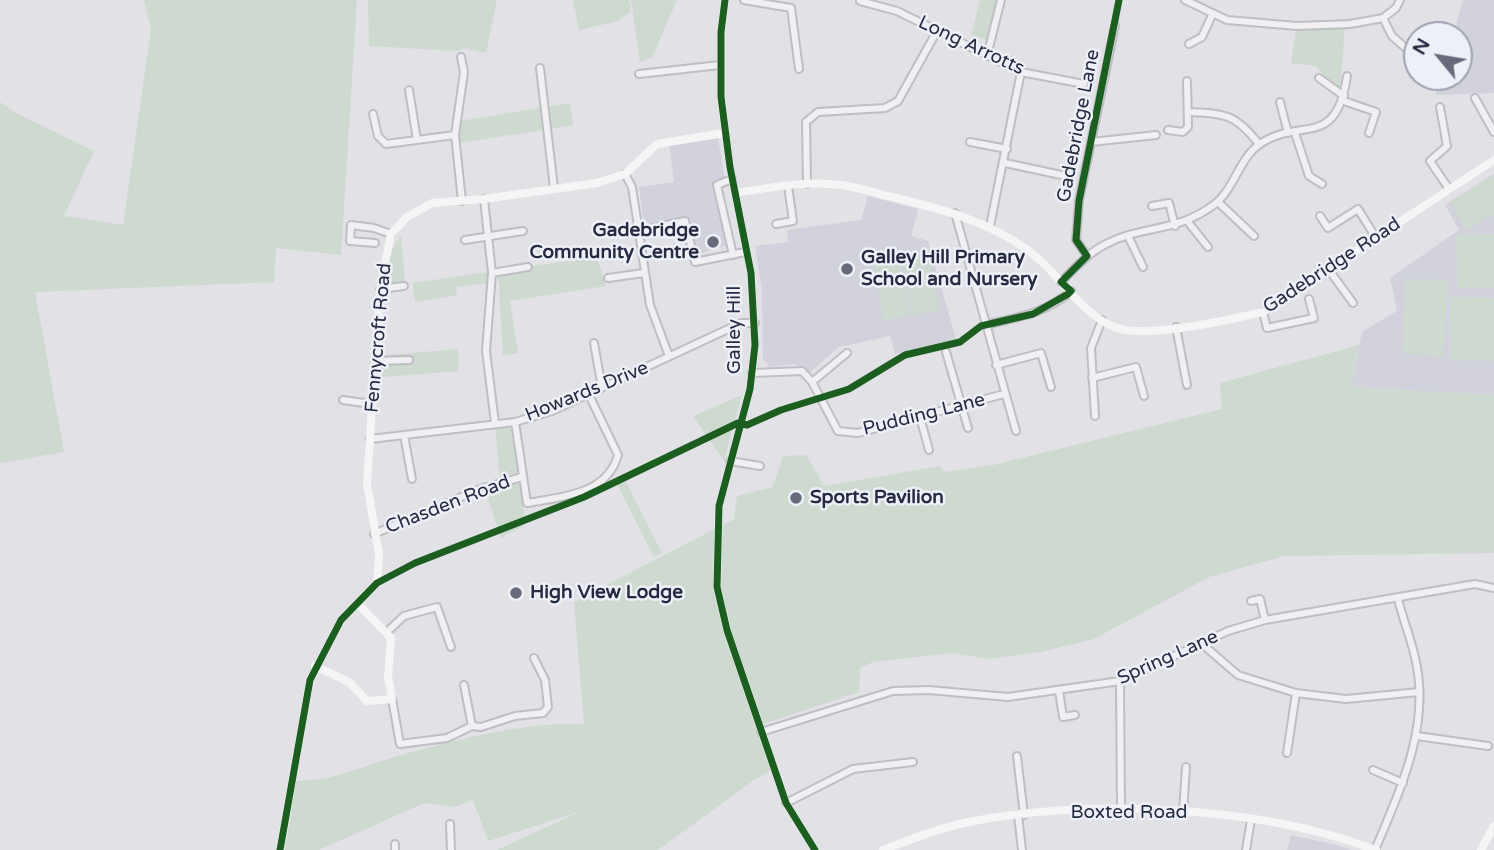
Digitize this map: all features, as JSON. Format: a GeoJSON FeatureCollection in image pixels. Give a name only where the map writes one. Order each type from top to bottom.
{"type":"FeatureCollection","features":[{"type":"Feature","properties":{"kind":"street","name":"Galley Hill"},"geometry":{"type":"LineString","coordinates":[[725,0],[720,65],[724,133],[745,253],[751,273],[755,323],[752,373],[719,506],[717,587],[727,629],[786,803],[815,850]]}},
{"type":"Feature","properties":{"kind":"street"},"geometry":{"type":"LineString","coordinates":[[744,0],[791,8],[799,69]]}},
{"type":"Feature","properties":{"kind":"street"},"geometry":{"type":"LineString","coordinates":[[987,56],[1001,0]]}},
{"type":"Feature","properties":{"kind":"street"},"geometry":{"type":"LineString","coordinates":[[1185,0],[1227,20],[1297,26],[1350,24],[1382,18],[1400,0]]}},
{"type":"Feature","properties":{"kind":"street","name":"Long Arrotts"},"geometry":{"type":"LineString","coordinates":[[860,1],[897,11],[1021,72],[1084,84]]}},
{"type":"Feature","properties":{"kind":"street"},"geometry":{"type":"LineString","coordinates":[[1189,44],[1202,37],[1213,13]]}},
{"type":"Feature","properties":{"kind":"street"},"geometry":{"type":"LineString","coordinates":[[1382,18],[1392,36],[1403,46]]}},
{"type":"Feature","properties":{"kind":"street","name":"Gadebridge Lane"},"geometry":{"type":"LineString","coordinates":[[1087,256],[1076,240],[1079,201],[1115,26]]}},
{"type":"Feature","properties":{"kind":"street"},"geometry":{"type":"LineString","coordinates":[[807,184],[806,122],[818,112],[885,108],[898,101],[937,31]]}},
{"type":"Feature","properties":{"kind":"street"},"geometry":{"type":"LineString","coordinates":[[461,57],[464,72],[455,135],[461,201]]}},
{"type":"Feature","properties":{"kind":"street"},"geometry":{"type":"LineString","coordinates":[[639,74],[720,65]]}},
{"type":"Feature","properties":{"kind":"street"},"geometry":{"type":"LineString","coordinates":[[540,68],[554,188]]}},
{"type":"Feature","properties":{"kind":"street"},"geometry":{"type":"LineString","coordinates":[[990,226],[1021,72]]}},
{"type":"Feature","properties":{"kind":"street"},"geometry":{"type":"LineString","coordinates":[[1061,282],[1087,256],[1107,243],[1188,222],[1218,202],[1259,144],[1333,118],[1344,98],[1347,76]]}},
{"type":"Feature","properties":{"kind":"street"},"geometry":{"type":"LineString","coordinates":[[1319,78],[1344,98],[1376,112],[1386,113]]}},
{"type":"Feature","properties":{"kind":"street"},"geometry":{"type":"LineString","coordinates":[[1168,130],[1185,131],[1189,113],[1187,82]]}},
{"type":"Feature","properties":{"kind":"street"},"geometry":{"type":"LineString","coordinates":[[409,90],[417,140]]}},
{"type":"Feature","properties":{"kind":"street"},"geometry":{"type":"LineString","coordinates":[[1475,97],[1494,132]]}},
{"type":"Feature","properties":{"kind":"street"},"geometry":{"type":"LineString","coordinates":[[1280,102],[1309,176],[1322,184]]}},
{"type":"Feature","properties":{"kind":"street"},"geometry":{"type":"LineString","coordinates":[[1440,107],[1447,146],[1430,161],[1449,190]]}},
{"type":"Feature","properties":{"kind":"street"},"geometry":{"type":"LineString","coordinates":[[1369,133],[1376,112]]}},
{"type":"Feature","properties":{"kind":"street"},"geometry":{"type":"LineString","coordinates":[[1189,113],[1228,114],[1245,127],[1259,144]]}},
{"type":"Feature","properties":{"kind":"street"},"geometry":{"type":"LineString","coordinates":[[373,114],[381,141],[386,144],[455,135]]}},
{"type":"Feature","properties":{"kind":"street"},"geometry":{"type":"LineString","coordinates":[[375,243],[350,241],[351,225],[374,228],[391,234],[407,217],[432,203],[484,199],[597,183],[625,174],[657,144],[724,133]]}},
{"type":"Feature","properties":{"kind":"street"},"geometry":{"type":"LineString","coordinates":[[1091,142],[1156,135]]}},
{"type":"Feature","properties":{"kind":"street"},"geometry":{"type":"LineString","coordinates":[[970,142],[1007,149]]}},
{"type":"Feature","properties":{"kind":"street","name":"Gadebridge Road"},"geometry":{"type":"LineString","coordinates":[[735,193],[807,184],[841,185],[955,213],[990,226],[1032,253],[1102,320],[1117,328],[1139,332],[1263,312],[1494,160]]}},
{"type":"Feature","properties":{"kind":"street"},"geometry":{"type":"LineString","coordinates":[[1004,163],[1066,176]]}},
{"type":"Feature","properties":{"kind":"street"},"geometry":{"type":"LineString","coordinates":[[625,174],[632,187],[650,305],[669,356]]}},
{"type":"Feature","properties":{"kind":"street"},"geometry":{"type":"LineString","coordinates":[[732,179],[717,185],[733,255]]}},
{"type":"Feature","properties":{"kind":"street"},"geometry":{"type":"LineString","coordinates":[[776,224],[793,221],[788,186]]}},
{"type":"Feature","properties":{"kind":"street"},"geometry":{"type":"LineString","coordinates":[[484,199],[492,273],[486,351],[495,423]]}},
{"type":"Feature","properties":{"kind":"street"},"geometry":{"type":"LineString","coordinates":[[1218,202],[1254,236]]}},
{"type":"Feature","properties":{"kind":"street"},"geometry":{"type":"LineString","coordinates":[[1152,206],[1169,203],[1175,226]]}},
{"type":"Feature","properties":{"kind":"street"},"geometry":{"type":"LineString","coordinates":[[1320,216],[1328,228],[1358,209],[1376,238]]}},
{"type":"Feature","properties":{"kind":"street"},"geometry":{"type":"LineString","coordinates":[[955,213],[1016,431]]}},
{"type":"Feature","properties":{"kind":"street"},"geometry":{"type":"LineString","coordinates":[[639,231],[685,221],[695,262],[745,253]]}},
{"type":"Feature","properties":{"kind":"street"},"geometry":{"type":"LineString","coordinates":[[1188,222],[1208,247]]}},
{"type":"Feature","properties":{"kind":"street"},"geometry":{"type":"LineString","coordinates":[[465,240],[523,230]]}},
{"type":"Feature","properties":{"kind":"street","name":"Fennycroft Road"},"geometry":{"type":"LineString","coordinates":[[279,850],[306,693],[315,666],[341,620],[377,583],[379,563],[368,493],[371,404],[380,289],[391,234]]}},
{"type":"Feature","properties":{"kind":"street"},"geometry":{"type":"LineString","coordinates":[[1128,236],[1143,267]]}},
{"type":"Feature","properties":{"kind":"street"},"geometry":{"type":"LineString","coordinates":[[492,273],[528,267]]}},
{"type":"Feature","properties":{"kind":"street"},"geometry":{"type":"LineString","coordinates":[[1329,270],[1353,303]]}},
{"type":"Feature","properties":{"kind":"street"},"geometry":{"type":"LineString","coordinates":[[608,278],[644,274]]}},
{"type":"Feature","properties":{"kind":"street"},"geometry":{"type":"LineString","coordinates":[[380,289],[404,286]]}},
{"type":"Feature","properties":{"kind":"street"},"geometry":{"type":"LineString","coordinates":[[985,325],[1033,314],[1051,306],[1071,291]]}},
{"type":"Feature","properties":{"kind":"street"},"geometry":{"type":"LineString","coordinates":[[1263,312],[1267,328],[1272,329],[1314,318],[1308,299]]}},
{"type":"Feature","properties":{"kind":"street"},"geometry":{"type":"LineString","coordinates":[[1095,416],[1091,348],[1102,320]]}},
{"type":"Feature","properties":{"kind":"street","name":"Howards Drive"},"geometry":{"type":"LineString","coordinates":[[370,439],[514,422],[589,395],[741,323],[755,323]]}},
{"type":"Feature","properties":{"kind":"street"},"geometry":{"type":"LineString","coordinates":[[1176,327],[1187,385]]}},
{"type":"Feature","properties":{"kind":"street"},"geometry":{"type":"LineString","coordinates":[[594,343],[602,388]]}},
{"type":"Feature","properties":{"kind":"street"},"geometry":{"type":"LineString","coordinates":[[946,352],[968,428]]}},
{"type":"Feature","properties":{"kind":"street"},"geometry":{"type":"LineString","coordinates":[[752,373],[796,370],[802,371],[812,382],[847,353]]}},
{"type":"Feature","properties":{"kind":"street"},"geometry":{"type":"LineString","coordinates":[[996,365],[1041,353],[1051,387]]}},
{"type":"Feature","properties":{"kind":"street"},"geometry":{"type":"LineString","coordinates":[[375,361],[409,360]]}},
{"type":"Feature","properties":{"kind":"street"},"geometry":{"type":"LineString","coordinates":[[1092,378],[1136,367],[1144,396]]}},
{"type":"Feature","properties":{"kind":"street","name":"Pudding Lane"},"geometry":{"type":"LineString","coordinates":[[812,382],[838,431],[858,433],[1004,394]]}},
{"type":"Feature","properties":{"kind":"street"},"geometry":{"type":"LineString","coordinates":[[514,422],[527,503],[582,493],[600,481],[615,466],[618,454],[589,395]]}},
{"type":"Feature","properties":{"kind":"street"},"geometry":{"type":"LineString","coordinates":[[343,400],[371,404]]}},
{"type":"Feature","properties":{"kind":"street"},"geometry":{"type":"LineString","coordinates":[[920,417],[929,450]]}},
{"type":"Feature","properties":{"kind":"street"},"geometry":{"type":"LineString","coordinates":[[404,435],[412,479]]}},
{"type":"Feature","properties":{"kind":"street"},"geometry":{"type":"LineString","coordinates":[[730,461],[760,466]]}},
{"type":"Feature","properties":{"kind":"street","name":"Chasden Road"},"geometry":{"type":"LineString","coordinates":[[374,534],[480,489],[522,477]]}},
{"type":"Feature","properties":{"kind":"street","name":"Spring Lane"},"geometry":{"type":"LineString","coordinates":[[761,732],[893,691],[929,690],[1007,697],[1121,681],[1201,643],[1265,620],[1398,600],[1475,584],[1494,588]]}},
{"type":"Feature","properties":{"kind":"street"},"geometry":{"type":"LineString","coordinates":[[1251,601],[1260,599],[1265,620]]}},
{"type":"Feature","properties":{"kind":"street"},"geometry":{"type":"LineString","coordinates":[[1375,850],[1403,783],[1417,736],[1419,692],[1416,663],[1398,600]]}},
{"type":"Feature","properties":{"kind":"street"},"geometry":{"type":"LineString","coordinates":[[358,604],[388,631],[393,649],[388,677],[400,744],[447,738],[472,726],[481,727],[515,716],[543,713],[548,707],[545,680],[534,658]]}},
{"type":"Feature","properties":{"kind":"street"},"geometry":{"type":"LineString","coordinates":[[388,631],[404,616],[437,607],[452,647]]}},
{"type":"Feature","properties":{"kind":"street"},"geometry":{"type":"LineString","coordinates":[[1201,643],[1238,675],[1296,693],[1346,699],[1419,692]]}},
{"type":"Feature","properties":{"kind":"street"},"geometry":{"type":"LineString","coordinates":[[315,666],[349,682],[367,701],[392,699]]}},
{"type":"Feature","properties":{"kind":"street"},"geometry":{"type":"LineString","coordinates":[[1121,681],[1121,810]]}},
{"type":"Feature","properties":{"kind":"street"},"geometry":{"type":"LineString","coordinates":[[464,685],[472,726]]}},
{"type":"Feature","properties":{"kind":"street"},"geometry":{"type":"LineString","coordinates":[[1059,691],[1063,717],[1075,715]]}},
{"type":"Feature","properties":{"kind":"street"},"geometry":{"type":"LineString","coordinates":[[1287,753],[1296,693]]}},
{"type":"Feature","properties":{"kind":"street"},"geometry":{"type":"LineString","coordinates":[[1417,736],[1488,746]]}},
{"type":"Feature","properties":{"kind":"street"},"geometry":{"type":"LineString","coordinates":[[1017,756],[1023,850]]}},
{"type":"Feature","properties":{"kind":"street"},"geometry":{"type":"LineString","coordinates":[[786,803],[853,769],[913,762]]}},
{"type":"Feature","properties":{"kind":"street"},"geometry":{"type":"LineString","coordinates":[[1183,812],[1186,767]]}},
{"type":"Feature","properties":{"kind":"street"},"geometry":{"type":"LineString","coordinates":[[1373,770],[1403,783]]}},
{"type":"Feature","properties":{"kind":"street","name":"Boxted Road"},"geometry":{"type":"LineString","coordinates":[[883,850],[962,823],[1021,815],[1121,810],[1183,812],[1251,820],[1323,833],[1375,850]]}},
{"type":"Feature","properties":{"kind":"street"},"geometry":{"type":"LineString","coordinates":[[1246,850],[1251,820]]}},
{"type":"Feature","properties":{"kind":"street"},"geometry":{"type":"LineString","coordinates":[[450,824],[451,850]]}},
{"type":"Feature","properties":{"kind":"street"},"geometry":{"type":"LineString","coordinates":[[1481,850],[1494,827]]}},
{"type":"Feature","properties":{"kind":"shaded area"},"geometry":{"type":"Polygon","coordinates":[[[144,0],[357,0],[341,255],[276,248],[274,282],[35,292],[64,452],[0,463],[0,102],[14,112],[94,151],[64,216],[123,225],[151,29],[144,0]]]}},
{"type":"Feature","properties":{"kind":"shaded area"},"geometry":{"type":"Polygon","coordinates":[[[368,0],[497,0],[486,53],[464,48],[457,51],[369,46],[368,0]]]}},
{"type":"Feature","properties":{"kind":"shaded area"},"geometry":{"type":"Polygon","coordinates":[[[573,0],[629,0],[631,11],[618,21],[579,30],[573,0]]]}},
{"type":"Feature","properties":{"kind":"shaded area"},"geometry":{"type":"Polygon","coordinates":[[[631,0],[677,0],[652,58],[640,62],[631,0]]]}},
{"type":"Feature","properties":{"kind":"shaded area"},"geometry":{"type":"Polygon","coordinates":[[[980,0],[999,0],[989,40],[971,36],[980,0]]]}},
{"type":"Feature","properties":{"kind":"shaded area"},"geometry":{"type":"Polygon","coordinates":[[[1463,0],[1494,0],[1494,93],[1435,95],[1436,91],[1473,91],[1473,21],[1457,21],[1463,0]]]}},
{"type":"Feature","properties":{"kind":"shaded area"},"geometry":{"type":"Polygon","coordinates":[[[1345,27],[1340,90],[1330,84],[1316,66],[1291,63],[1296,30],[1345,27]]]}},
{"type":"Feature","properties":{"kind":"shaded area"},"geometry":{"type":"Polygon","coordinates":[[[570,103],[573,125],[460,143],[459,121],[570,103]]]}},
{"type":"Feature","properties":{"kind":"shaded area"},"geometry":{"type":"Polygon","coordinates":[[[718,138],[726,187],[716,189],[726,246],[698,254],[688,218],[644,224],[639,187],[674,182],[669,144],[718,138]]]}},
{"type":"Feature","properties":{"kind":"shaded area"},"geometry":{"type":"Polygon","coordinates":[[[1494,174],[1494,395],[1351,387],[1362,332],[1397,311],[1390,278],[1459,230],[1445,205],[1494,174]]]}},
{"type":"Feature","properties":{"kind":"shaded area"},"geometry":{"type":"Polygon","coordinates":[[[1494,176],[1494,214],[1466,230],[1450,201],[1494,176]]]}},
{"type":"Feature","properties":{"kind":"shaded area","name":"Galley Hill Primary School and Nursery"},"geometry":{"type":"Polygon","coordinates":[[[868,196],[918,209],[911,236],[928,241],[956,339],[895,354],[890,336],[839,347],[810,372],[795,364],[770,367],[763,359],[762,291],[755,246],[788,242],[787,230],[861,220],[868,196]]]}},
{"type":"Feature","properties":{"kind":"shaded area"},"geometry":{"type":"Polygon","coordinates":[[[1494,234],[1494,288],[1458,288],[1456,235],[1494,234]]]}},
{"type":"Feature","properties":{"kind":"shaded area"},"geometry":{"type":"Polygon","coordinates":[[[401,236],[405,282],[393,283],[386,276],[387,270],[392,250],[401,236]]]}},
{"type":"Feature","properties":{"kind":"shaded area"},"geometry":{"type":"Polygon","coordinates":[[[928,254],[940,310],[913,315],[902,259],[928,254]]]}},
{"type":"Feature","properties":{"kind":"shaded area"},"geometry":{"type":"Polygon","coordinates":[[[597,257],[606,286],[510,301],[518,353],[503,356],[498,271],[597,257]]]}},
{"type":"Feature","properties":{"kind":"shaded area"},"geometry":{"type":"Polygon","coordinates":[[[900,259],[911,315],[884,320],[873,264],[900,259]]]}},
{"type":"Feature","properties":{"kind":"shaded area"},"geometry":{"type":"Polygon","coordinates":[[[489,272],[489,283],[456,287],[457,295],[415,302],[413,283],[489,272]]]}},
{"type":"Feature","properties":{"kind":"shaded area"},"geometry":{"type":"Polygon","coordinates":[[[1405,279],[1448,280],[1443,357],[1403,353],[1405,279]]]}},
{"type":"Feature","properties":{"kind":"shaded area"},"geometry":{"type":"Polygon","coordinates":[[[1450,297],[1494,298],[1494,361],[1450,360],[1450,297]]]}},
{"type":"Feature","properties":{"kind":"shaded area"},"geometry":{"type":"Polygon","coordinates":[[[1359,345],[1351,387],[1494,395],[1494,553],[1284,556],[1209,577],[1094,639],[1041,652],[989,659],[952,653],[873,662],[860,668],[859,692],[757,726],[772,770],[754,780],[658,850],[497,850],[579,812],[488,841],[473,800],[454,807],[424,803],[319,850],[285,850],[296,781],[338,775],[405,754],[493,733],[539,726],[584,724],[574,602],[734,519],[737,496],[773,487],[783,456],[806,455],[824,486],[940,466],[944,472],[993,465],[1222,409],[1220,383],[1359,345]]]}},
{"type":"Feature","properties":{"kind":"shaded area"},"geometry":{"type":"Polygon","coordinates":[[[458,349],[459,371],[383,377],[378,356],[458,349]]]}},
{"type":"Feature","properties":{"kind":"shaded area"},"geometry":{"type":"Polygon","coordinates":[[[742,395],[724,461],[693,416],[742,395]]]}},
{"type":"Feature","properties":{"kind":"shaded area"},"geometry":{"type":"Polygon","coordinates":[[[495,425],[511,429],[519,474],[500,479],[495,425]]]}},
{"type":"Feature","properties":{"kind":"shaded area"},"geometry":{"type":"Polygon","coordinates":[[[625,480],[662,553],[654,557],[617,484],[625,480]]]}},
{"type":"Feature","properties":{"kind":"shaded area"},"geometry":{"type":"Polygon","coordinates":[[[511,483],[521,484],[525,525],[501,538],[485,490],[511,483]]]}},
{"type":"Feature","properties":{"kind":"shaded area"},"geometry":{"type":"Polygon","coordinates":[[[1291,835],[1337,845],[1352,850],[1287,850],[1291,835]]]}},
{"type":"Feature","properties":{"kind":"cycle path"},"geometry":{"type":"LineString","coordinates":[[725,0],[721,32],[721,97],[730,167],[751,273],[755,345],[750,389],[719,506],[717,587],[727,630],[786,803],[815,850]]}},
{"type":"Feature","properties":{"kind":"cycle path"},"geometry":{"type":"LineString","coordinates":[[280,850],[310,680],[341,620],[377,583],[415,563],[584,497],[738,423],[747,425],[781,410],[849,389],[905,355],[960,342],[981,326],[1033,314],[1071,291],[1061,282],[1087,256],[1076,240],[1079,201],[1119,0]]}},
{"type":"Feature","properties":{"kind":"place","name":"Gadebridge Community Centre"},"geometry":{"type":"Point","coordinates":[713,242]}},
{"type":"Feature","properties":{"kind":"place","name":"Galley Hill Primary School and Nursery"},"geometry":{"type":"Point","coordinates":[847,269]}},
{"type":"Feature","properties":{"kind":"place","name":"Sports Pavilion"},"geometry":{"type":"Point","coordinates":[796,498]}},
{"type":"Feature","properties":{"kind":"place","name":"High View Lodge"},"geometry":{"type":"Point","coordinates":[516,593]}}]}
